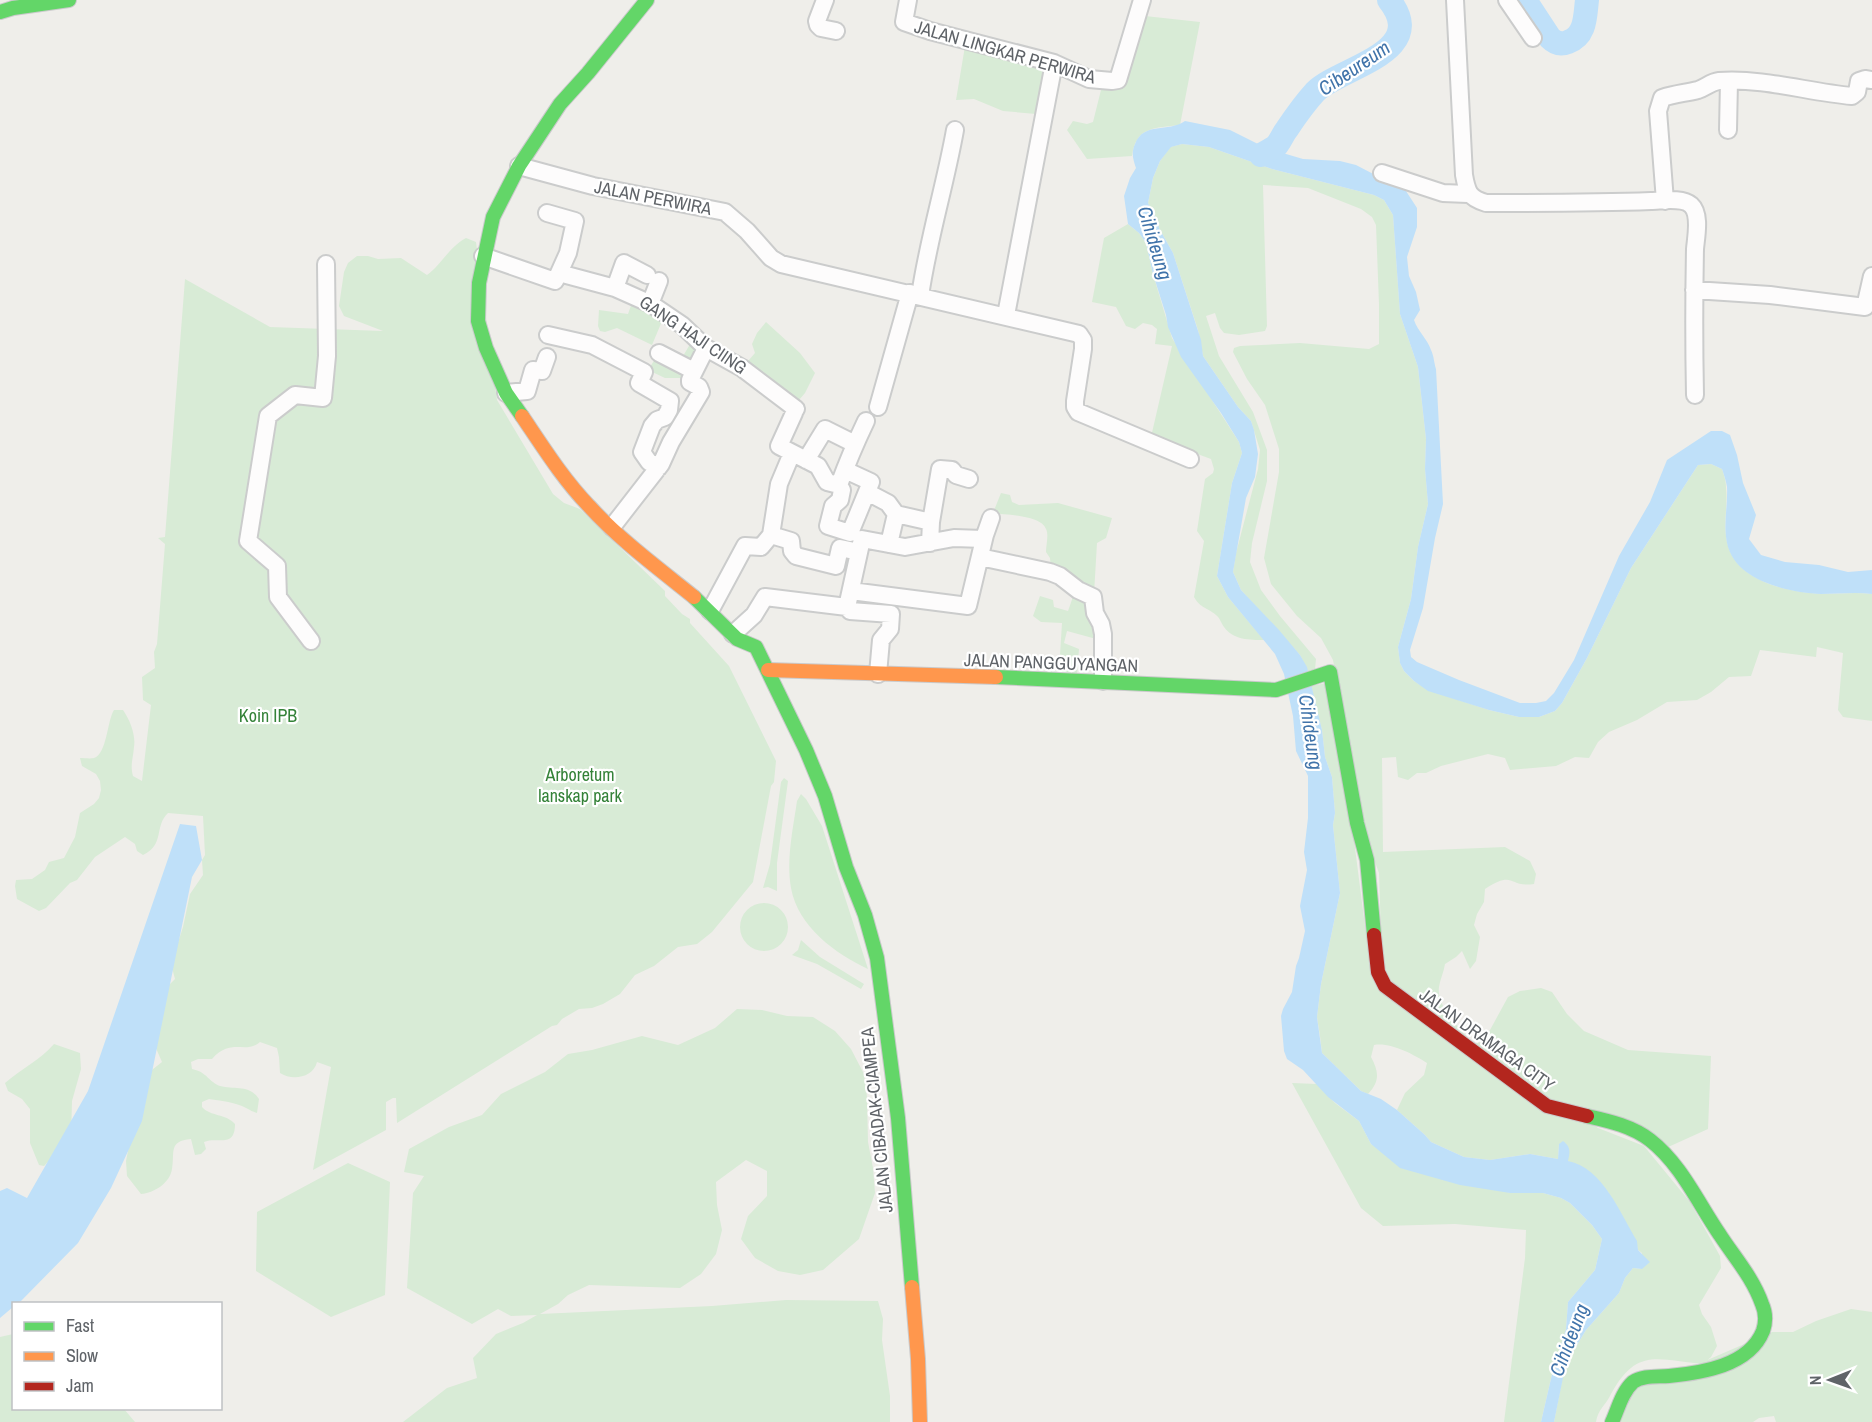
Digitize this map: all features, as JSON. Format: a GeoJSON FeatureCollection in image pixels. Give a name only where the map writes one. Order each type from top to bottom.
{"type":"FeatureCollection","features":[{"type":"Feature","properties":{"kind":"main road"},"geometry":{"type":"LineString","coordinates":[[8,7],[69,0]]}},
{"type":"Feature","properties":{"kind":"main road","name":"JALAN CIBADAK-CIAMPEA"},"geometry":{"type":"LineString","coordinates":[[647,0],[560,104],[519,166],[493,217],[483,256],[477,296],[478,321],[486,348],[507,393],[555,464],[588,505],[710,611],[735,636],[756,647],[825,796],[846,867],[865,915],[883,999],[898,1118],[918,1359],[920,1422]]}},
{"type":"Feature","properties":{"kind":"main road"},"geometry":{"type":"LineString","coordinates":[[735,636],[742,657]]}},
{"type":"Feature","properties":{"kind":"main road","name":"JALAN PANGGUYANGAN"},"geometry":{"type":"LineString","coordinates":[[768,670],[1102,681],[1276,690],[1330,672]]}},
{"type":"Feature","properties":{"kind":"main road","name":"JALAN DRAMAGA CITY"},"geometry":{"type":"LineString","coordinates":[[1330,672],[1357,823],[1367,860],[1378,972],[1385,986],[1547,1106],[1640,1133],[1671,1163],[1744,1268],[1762,1302],[1766,1323],[1759,1339],[1744,1352],[1723,1367],[1705,1372],[1645,1378],[1633,1383],[1622,1398],[1612,1422]]}},
{"type":"Feature","properties":{"kind":"main road"},"geometry":{"type":"LineString","coordinates":[[806,787],[832,821]]}},
{"type":"Feature","properties":{"kind":"street"},"geometry":{"type":"LineString","coordinates":[[825,0],[818,25],[821,28],[836,31]]}},
{"type":"Feature","properties":{"kind":"street","name":"JALAN LINGKAR PERWIRA"},"geometry":{"type":"LineString","coordinates":[[908,0],[904,22],[930,31],[1054,63],[1089,79],[1112,81],[1118,80],[1142,0]]}},
{"type":"Feature","properties":{"kind":"street"},"geometry":{"type":"LineString","coordinates":[[1455,0],[1464,175],[1468,194]]}},
{"type":"Feature","properties":{"kind":"street"},"geometry":{"type":"LineString","coordinates":[[1507,0],[1533,38]]}},
{"type":"Feature","properties":{"kind":"street"},"geometry":{"type":"LineString","coordinates":[[1006,315],[1054,63]]}},
{"type":"Feature","properties":{"kind":"street"},"geometry":{"type":"LineString","coordinates":[[1665,201],[1658,111],[1662,98],[1696,90],[1716,81],[1777,83],[1852,96],[1857,92],[1859,81],[1872,80]]}},
{"type":"Feature","properties":{"kind":"street"},"geometry":{"type":"LineString","coordinates":[[1728,130],[1729,81]]}},
{"type":"Feature","properties":{"kind":"street"},"geometry":{"type":"LineString","coordinates":[[878,407],[924,264],[946,178],[955,130]]}},
{"type":"Feature","properties":{"kind":"street","name":"JALAN PERWIRA"},"geometry":{"type":"LineString","coordinates":[[519,166],[593,186],[725,212],[747,231],[771,258],[782,264],[1079,334],[1083,340],[1083,349],[1075,407],[1078,412],[1190,459]]}},
{"type":"Feature","properties":{"kind":"street"},"geometry":{"type":"LineString","coordinates":[[1382,173],[1443,194],[1468,194],[1486,203],[1558,204],[1665,201],[1690,203],[1694,209],[1696,221],[1695,395]]}},
{"type":"Feature","properties":{"kind":"street"},"geometry":{"type":"LineString","coordinates":[[546,213],[575,221],[568,253],[559,273]]}},
{"type":"Feature","properties":{"kind":"street","name":"GANG HAJI CIING"},"geometry":{"type":"LineString","coordinates":[[483,256],[555,281],[559,273],[615,288],[650,304],[682,325],[706,348],[742,368],[795,411],[779,446],[799,457]]}},
{"type":"Feature","properties":{"kind":"street"},"geometry":{"type":"LineString","coordinates":[[615,288],[624,263],[653,278],[650,304]]}},
{"type":"Feature","properties":{"kind":"street"},"geometry":{"type":"LineString","coordinates":[[311,641],[278,597],[277,566],[248,541],[268,416],[294,395],[323,398],[327,356],[326,264]]}},
{"type":"Feature","properties":{"kind":"street"},"geometry":{"type":"LineString","coordinates":[[1694,290],[1770,295],[1865,307],[1872,276]]}},
{"type":"Feature","properties":{"kind":"street"},"geometry":{"type":"LineString","coordinates":[[548,335],[592,345],[644,372],[639,383],[670,401],[665,417],[657,420],[652,426],[642,452],[649,462],[659,467]]}},
{"type":"Feature","properties":{"kind":"street"},"geometry":{"type":"LineString","coordinates":[[612,528],[659,467],[701,392],[699,387],[690,382],[706,348]]}},
{"type":"Feature","properties":{"kind":"street"},"geometry":{"type":"LineString","coordinates":[[659,353],[694,371]]}},
{"type":"Feature","properties":{"kind":"street"},"geometry":{"type":"LineString","coordinates":[[507,393],[527,391],[533,370],[542,371],[547,357]]}},
{"type":"Feature","properties":{"kind":"street"},"geometry":{"type":"LineString","coordinates":[[799,457],[818,466],[827,482],[842,478],[871,482],[850,533],[828,526],[833,506],[840,500],[842,478],[866,422]]}},
{"type":"Feature","properties":{"kind":"street"},"geometry":{"type":"LineString","coordinates":[[710,611],[746,546],[761,547],[771,535],[779,484],[799,457],[825,429],[855,444]]}},
{"type":"Feature","properties":{"kind":"street"},"geometry":{"type":"LineString","coordinates":[[930,543],[931,522],[940,469],[952,470],[956,475],[969,479]]}},
{"type":"Feature","properties":{"kind":"street"},"geometry":{"type":"LineString","coordinates":[[867,492],[888,503],[896,514],[931,522]]}},
{"type":"Feature","properties":{"kind":"street"},"geometry":{"type":"LineString","coordinates":[[889,544],[896,514]]}},
{"type":"Feature","properties":{"kind":"street"},"geometry":{"type":"LineString","coordinates":[[735,636],[754,615],[765,597],[968,606],[991,518]]}},
{"type":"Feature","properties":{"kind":"street"},"geometry":{"type":"LineString","coordinates":[[771,535],[791,541],[792,551],[796,556],[836,566],[840,548],[859,552]]}},
{"type":"Feature","properties":{"kind":"street"},"geometry":{"type":"LineString","coordinates":[[878,674],[881,640],[890,628],[891,614],[850,611],[849,599],[862,540],[905,547],[954,538],[984,539]]}},
{"type":"Feature","properties":{"kind":"street"},"geometry":{"type":"LineString","coordinates":[[980,557],[1050,572],[1093,597],[1095,613],[1103,634],[1102,681]]}},
{"type":"Feature","properties":{"kind":"green space"},"geometry":{"type":"Polygon","coordinates":[[[1145,16],[1200,22],[1180,125],[1148,130],[1138,139],[1132,156],[1087,159],[1067,130],[1073,121],[1087,124],[1093,122],[1102,86],[1117,83],[1145,16]]]}},
{"type":"Feature","properties":{"kind":"green space"},"geometry":{"type":"Polygon","coordinates":[[[965,46],[1047,65],[1036,114],[1003,111],[974,99],[956,100],[965,46]]]}},
{"type":"Feature","properties":{"kind":"green space"},"geometry":{"type":"Polygon","coordinates":[[[1182,144],[1209,147],[1272,169],[1374,195],[1384,200],[1393,215],[1400,314],[1418,367],[1426,439],[1425,469],[1428,504],[1418,547],[1411,599],[1398,647],[1400,663],[1414,681],[1428,690],[1489,710],[1519,717],[1539,717],[1555,711],[1562,703],[1587,658],[1631,568],[1698,465],[1711,464],[1722,469],[1726,485],[1727,542],[1740,566],[1751,575],[1764,582],[1793,591],[1821,594],[1872,594],[1872,721],[1843,717],[1838,710],[1843,653],[1817,647],[1816,657],[1760,650],[1751,676],[1729,677],[1697,700],[1667,702],[1637,720],[1609,732],[1598,742],[1589,758],[1575,757],[1556,766],[1510,770],[1505,758],[1488,754],[1441,766],[1426,773],[1417,773],[1408,780],[1398,777],[1396,757],[1382,758],[1383,852],[1505,847],[1530,861],[1536,874],[1534,884],[1526,885],[1502,880],[1485,889],[1484,902],[1474,925],[1480,937],[1476,961],[1470,969],[1462,951],[1445,964],[1439,995],[1457,1026],[1474,1044],[1484,1041],[1508,997],[1520,991],[1541,988],[1552,992],[1567,1014],[1584,1031],[1628,1050],[1711,1056],[1708,1129],[1666,1148],[1647,1131],[1625,1122],[1563,1105],[1544,1095],[1396,988],[1385,971],[1379,873],[1365,834],[1333,660],[1321,638],[1297,616],[1271,584],[1264,558],[1279,472],[1279,449],[1265,405],[1247,379],[1233,352],[1234,348],[1240,346],[1300,343],[1369,349],[1379,344],[1376,225],[1372,217],[1361,209],[1308,188],[1263,185],[1267,326],[1265,331],[1239,335],[1224,333],[1215,313],[1206,316],[1219,356],[1253,412],[1267,450],[1267,481],[1252,543],[1250,562],[1261,590],[1316,659],[1315,669],[1308,672],[1300,655],[1241,590],[1233,572],[1258,469],[1260,450],[1251,421],[1238,407],[1203,356],[1198,330],[1173,253],[1148,203],[1153,178],[1160,161],[1170,147],[1182,144]]]}},
{"type":"Feature","properties":{"kind":"green space"},"geometry":{"type":"Polygon","coordinates":[[[1128,224],[1146,243],[1172,338],[1239,442],[1242,453],[1232,483],[1217,576],[1228,597],[1264,640],[1232,635],[1213,612],[1202,606],[1194,597],[1204,541],[1197,531],[1205,479],[1213,473],[1214,469],[1211,459],[1151,437],[1172,346],[1155,344],[1157,329],[1152,325],[1143,323],[1135,329],[1126,326],[1116,307],[1092,302],[1104,238],[1128,224]]]}},
{"type":"Feature","properties":{"kind":"green space"},"geometry":{"type":"Polygon","coordinates":[[[466,238],[476,242],[497,400],[553,494],[564,503],[580,509],[665,591],[665,596],[690,619],[690,623],[729,666],[776,761],[774,782],[771,786],[753,882],[712,932],[697,944],[678,947],[654,966],[635,975],[620,994],[603,1004],[579,1009],[562,1019],[557,1025],[397,1123],[396,1098],[386,1102],[386,1130],[313,1170],[331,1067],[317,1062],[307,1075],[290,1077],[280,1073],[277,1048],[260,1042],[249,1047],[232,1047],[219,1052],[212,1059],[198,1059],[191,1062],[192,1069],[201,1072],[220,1086],[246,1089],[255,1094],[259,1099],[257,1113],[228,1102],[209,1099],[202,1102],[202,1107],[206,1110],[227,1118],[235,1124],[232,1137],[204,1142],[206,1149],[201,1154],[195,1155],[191,1139],[179,1142],[174,1148],[172,1169],[168,1179],[151,1192],[141,1194],[127,1176],[126,1161],[143,1077],[162,1062],[155,1046],[169,985],[175,979],[171,964],[183,927],[190,894],[203,875],[202,860],[205,855],[203,816],[168,813],[161,824],[157,841],[150,851],[143,855],[137,851],[135,844],[125,837],[95,857],[77,880],[70,883],[46,908],[39,911],[17,899],[15,886],[16,880],[32,879],[45,870],[49,862],[64,858],[75,837],[80,813],[99,798],[100,781],[96,774],[82,766],[80,758],[94,758],[102,750],[114,710],[123,710],[130,723],[134,742],[132,772],[133,776],[142,781],[151,705],[143,700],[142,677],[155,668],[154,652],[157,644],[165,544],[158,538],[165,537],[185,279],[270,327],[383,331],[344,316],[339,306],[344,272],[348,263],[357,256],[378,259],[401,258],[427,275],[466,238]]]}},
{"type":"Feature","properties":{"kind":"green space"},"geometry":{"type":"Polygon","coordinates":[[[634,297],[665,314],[652,345],[617,328],[605,332],[600,331],[598,326],[599,310],[628,314],[634,297]]]}},
{"type":"Feature","properties":{"kind":"green space"},"geometry":{"type":"Polygon","coordinates":[[[766,322],[800,353],[815,373],[805,393],[793,407],[742,368],[755,353],[752,344],[766,322]]]}},
{"type":"Feature","properties":{"kind":"green space"},"geometry":{"type":"Polygon","coordinates":[[[693,339],[704,350],[684,378],[665,378],[648,370],[659,353],[679,363],[693,339]]]}},
{"type":"Feature","properties":{"kind":"green space"},"geometry":{"type":"Polygon","coordinates":[[[1001,493],[1010,495],[1012,502],[1019,505],[1058,503],[1112,518],[1106,538],[1097,543],[1094,594],[1051,569],[1050,558],[1046,552],[1047,531],[1043,524],[1030,518],[993,513],[1001,493]]]}},
{"type":"Feature","properties":{"kind":"green space"},"geometry":{"type":"Polygon","coordinates":[[[1075,591],[1091,596],[1100,640],[1067,631],[1064,643],[1079,649],[1077,674],[1059,671],[1062,623],[1041,622],[1033,616],[1040,596],[1053,600],[1054,607],[1068,611],[1075,591]]]}},
{"type":"Feature","properties":{"kind":"green space"},"geometry":{"type":"Polygon","coordinates":[[[1327,683],[1349,801],[1371,973],[1598,1128],[1644,1146],[1690,1202],[1720,1256],[1721,1268],[1699,1305],[1711,1327],[1717,1346],[1711,1357],[1703,1364],[1661,1359],[1639,1363],[1621,1379],[1600,1410],[1596,1422],[1554,1422],[1565,1365],[1586,1330],[1619,1293],[1625,1278],[1633,1268],[1642,1269],[1642,1253],[1638,1250],[1636,1241],[1608,1192],[1568,1161],[1559,1144],[1558,1159],[1530,1154],[1490,1160],[1464,1157],[1431,1142],[1397,1110],[1405,1093],[1424,1075],[1427,1063],[1408,1053],[1387,1045],[1374,1045],[1371,1057],[1377,1076],[1375,1085],[1368,1094],[1361,1091],[1322,1053],[1317,1017],[1321,984],[1340,893],[1333,825],[1335,813],[1332,777],[1325,757],[1322,730],[1311,686],[1327,683]]]}},
{"type":"Feature","properties":{"kind":"green space"},"geometry":{"type":"Polygon","coordinates":[[[784,778],[788,781],[777,863],[777,891],[768,887],[763,888],[770,864],[781,782],[784,778]]]}},
{"type":"Feature","properties":{"kind":"green space"},"geometry":{"type":"Polygon","coordinates":[[[801,794],[822,826],[868,969],[843,956],[820,938],[801,915],[795,902],[791,888],[790,856],[797,801],[801,794]]]}},
{"type":"Feature","properties":{"kind":"green space"},"geometry":{"type":"Polygon","coordinates":[[[764,903],[781,910],[788,927],[781,944],[764,951],[747,944],[740,927],[747,910],[764,903]]]}},
{"type":"Feature","properties":{"kind":"green space"},"geometry":{"type":"Polygon","coordinates":[[[801,940],[820,957],[864,984],[861,989],[817,964],[792,955],[798,950],[801,940]]]}},
{"type":"Feature","properties":{"kind":"green space"},"geometry":{"type":"Polygon","coordinates":[[[737,1009],[813,1017],[835,1031],[851,1049],[864,1074],[868,1142],[875,1193],[859,1239],[823,1270],[800,1275],[778,1271],[755,1258],[741,1239],[748,1216],[767,1196],[767,1171],[746,1160],[716,1182],[717,1205],[722,1230],[716,1254],[701,1274],[680,1288],[589,1285],[568,1295],[558,1304],[540,1314],[786,1300],[878,1301],[883,1319],[882,1340],[890,1396],[890,1422],[403,1422],[447,1388],[477,1378],[473,1358],[496,1334],[537,1315],[511,1316],[498,1309],[472,1324],[407,1288],[413,1193],[424,1176],[404,1172],[409,1149],[449,1127],[482,1115],[501,1094],[545,1072],[568,1054],[642,1036],[678,1045],[715,1028],[737,1009]]]}},
{"type":"Feature","properties":{"kind":"green space"},"geometry":{"type":"Polygon","coordinates":[[[54,1044],[80,1053],[81,1069],[72,1101],[71,1138],[44,1166],[39,1165],[30,1143],[30,1109],[22,1099],[8,1091],[5,1083],[54,1044]]]}},
{"type":"Feature","properties":{"kind":"green space"},"geometry":{"type":"Polygon","coordinates":[[[1292,1083],[1317,1084],[1335,1103],[1359,1121],[1371,1144],[1379,1149],[1510,1193],[1543,1193],[1561,1198],[1570,1203],[1592,1225],[1602,1239],[1595,1270],[1568,1302],[1566,1329],[1553,1370],[1541,1422],[1504,1422],[1525,1258],[1526,1230],[1455,1224],[1383,1226],[1361,1208],[1292,1083]]]}},
{"type":"Feature","properties":{"kind":"green space"},"geometry":{"type":"Polygon","coordinates":[[[348,1163],[390,1182],[385,1295],[331,1317],[256,1271],[257,1212],[348,1163]]]}},
{"type":"Feature","properties":{"kind":"green space"},"geometry":{"type":"Polygon","coordinates":[[[1851,1309],[1872,1312],[1872,1422],[1776,1422],[1774,1416],[1759,1418],[1753,1422],[1619,1422],[1637,1387],[1652,1384],[1772,1332],[1793,1332],[1851,1309]]]}},
{"type":"Feature","properties":{"kind":"green space"},"geometry":{"type":"Polygon","coordinates":[[[12,1334],[12,1410],[125,1410],[135,1422],[0,1422],[0,1337],[12,1334]]]}},
{"type":"Feature","properties":{"kind":"water","name":"Cihideung"},"geometry":{"type":"Polygon","coordinates":[[[1185,121],[1230,130],[1266,148],[1303,159],[1340,161],[1356,165],[1406,191],[1417,208],[1417,227],[1407,257],[1409,276],[1420,310],[1414,320],[1429,346],[1436,369],[1443,504],[1423,608],[1410,650],[1411,657],[1417,662],[1520,703],[1546,701],[1554,693],[1574,660],[1619,556],[1650,502],[1667,460],[1711,431],[1722,431],[1730,435],[1743,483],[1756,515],[1749,539],[1761,555],[1785,562],[1819,565],[1848,572],[1872,570],[1872,594],[1821,594],[1793,591],[1764,582],[1751,575],[1740,567],[1727,543],[1725,529],[1727,487],[1722,469],[1711,464],[1698,465],[1631,568],[1587,658],[1562,703],[1555,711],[1539,717],[1519,717],[1428,691],[1404,671],[1400,663],[1398,647],[1411,599],[1418,547],[1428,504],[1425,469],[1426,439],[1418,367],[1400,314],[1393,215],[1384,200],[1374,195],[1272,169],[1209,147],[1182,144],[1171,147],[1160,161],[1153,178],[1148,203],[1173,253],[1201,340],[1203,356],[1238,407],[1251,421],[1254,430],[1258,454],[1255,477],[1246,498],[1233,572],[1241,590],[1279,630],[1307,667],[1322,730],[1325,757],[1332,777],[1335,813],[1333,825],[1340,893],[1321,984],[1317,1017],[1322,1053],[1361,1091],[1381,1099],[1397,1110],[1431,1142],[1464,1157],[1490,1160],[1530,1154],[1558,1159],[1559,1144],[1563,1141],[1569,1150],[1568,1161],[1580,1165],[1601,1182],[1637,1241],[1638,1250],[1650,1262],[1642,1269],[1633,1268],[1625,1278],[1619,1293],[1586,1330],[1566,1363],[1554,1422],[1541,1422],[1553,1370],[1566,1329],[1568,1302],[1595,1270],[1602,1239],[1592,1225],[1570,1203],[1561,1198],[1543,1193],[1510,1193],[1460,1185],[1400,1168],[1371,1144],[1359,1121],[1328,1097],[1303,1070],[1287,1059],[1284,1051],[1281,1016],[1292,992],[1305,931],[1300,906],[1307,870],[1304,852],[1308,818],[1308,776],[1296,751],[1293,716],[1284,674],[1275,654],[1228,597],[1217,576],[1232,483],[1242,453],[1239,442],[1181,357],[1168,327],[1146,243],[1128,224],[1124,196],[1136,168],[1133,150],[1139,137],[1144,132],[1185,121]]]}},
{"type":"Feature","properties":{"kind":"water"},"geometry":{"type":"Polygon","coordinates":[[[180,824],[196,826],[202,860],[192,877],[142,1121],[111,1188],[78,1243],[21,1301],[12,1302],[12,1308],[0,1318],[0,1191],[7,1188],[27,1198],[88,1091],[180,824]]]}},
{"type":"Feature","properties":{"kind":"waterway","name":"Cibeureum"},"geometry":{"type":"LineString","coordinates":[[1261,155],[1277,145],[1315,92],[1327,83],[1377,57],[1391,46],[1399,33],[1399,18],[1389,0]]}},
{"type":"Feature","properties":{"kind":"waterway","name":"Cibeureum"},"geometry":{"type":"LineString","coordinates":[[1525,0],[1550,38],[1561,43],[1574,39],[1578,35],[1585,19],[1587,0]]}},
{"type":"Feature","properties":{"kind":"traffic: fast"},"geometry":{"type":"LineString","coordinates":[[0,12],[69,0]]}},
{"type":"Feature","properties":{"kind":"traffic: fast"},"geometry":{"type":"LineString","coordinates":[[522,416],[506,393],[486,348],[478,321],[479,283],[493,217],[519,166],[560,104],[647,0]]}},
{"type":"Feature","properties":{"kind":"traffic: fast"},"geometry":{"type":"LineString","coordinates":[[694,597],[737,639],[756,647],[806,750],[825,796],[846,867],[865,915],[877,958],[898,1118],[912,1287]]}},
{"type":"Feature","properties":{"kind":"traffic: fast"},"geometry":{"type":"LineString","coordinates":[[996,677],[1276,690],[1330,672],[1357,823],[1367,860],[1374,935]]}},
{"type":"Feature","properties":{"kind":"traffic: fast"},"geometry":{"type":"LineString","coordinates":[[1587,1116],[1636,1131],[1650,1140],[1671,1160],[1749,1277],[1765,1314],[1763,1331],[1756,1343],[1736,1360],[1709,1370],[1637,1380],[1626,1391],[1612,1422]]}},
{"type":"Feature","properties":{"kind":"traffic: slow"},"geometry":{"type":"LineString","coordinates":[[522,416],[562,474],[589,506],[626,542],[694,597]]}},
{"type":"Feature","properties":{"kind":"traffic: slow"},"geometry":{"type":"LineString","coordinates":[[768,670],[996,677]]}},
{"type":"Feature","properties":{"kind":"traffic: slow"},"geometry":{"type":"LineString","coordinates":[[912,1287],[920,1422]]}},
{"type":"Feature","properties":{"kind":"traffic: jam"},"geometry":{"type":"LineString","coordinates":[[1374,935],[1378,972],[1385,986],[1547,1106],[1587,1116]]}},
{"type":"Feature","properties":{"kind":"park label","name":"Koin IPB"},"geometry":{"type":"Point","coordinates":[268,716]}},
{"type":"Feature","properties":{"kind":"park label","name":"Arboretum lanskap park"},"geometry":{"type":"Point","coordinates":[580,785]}}]}
